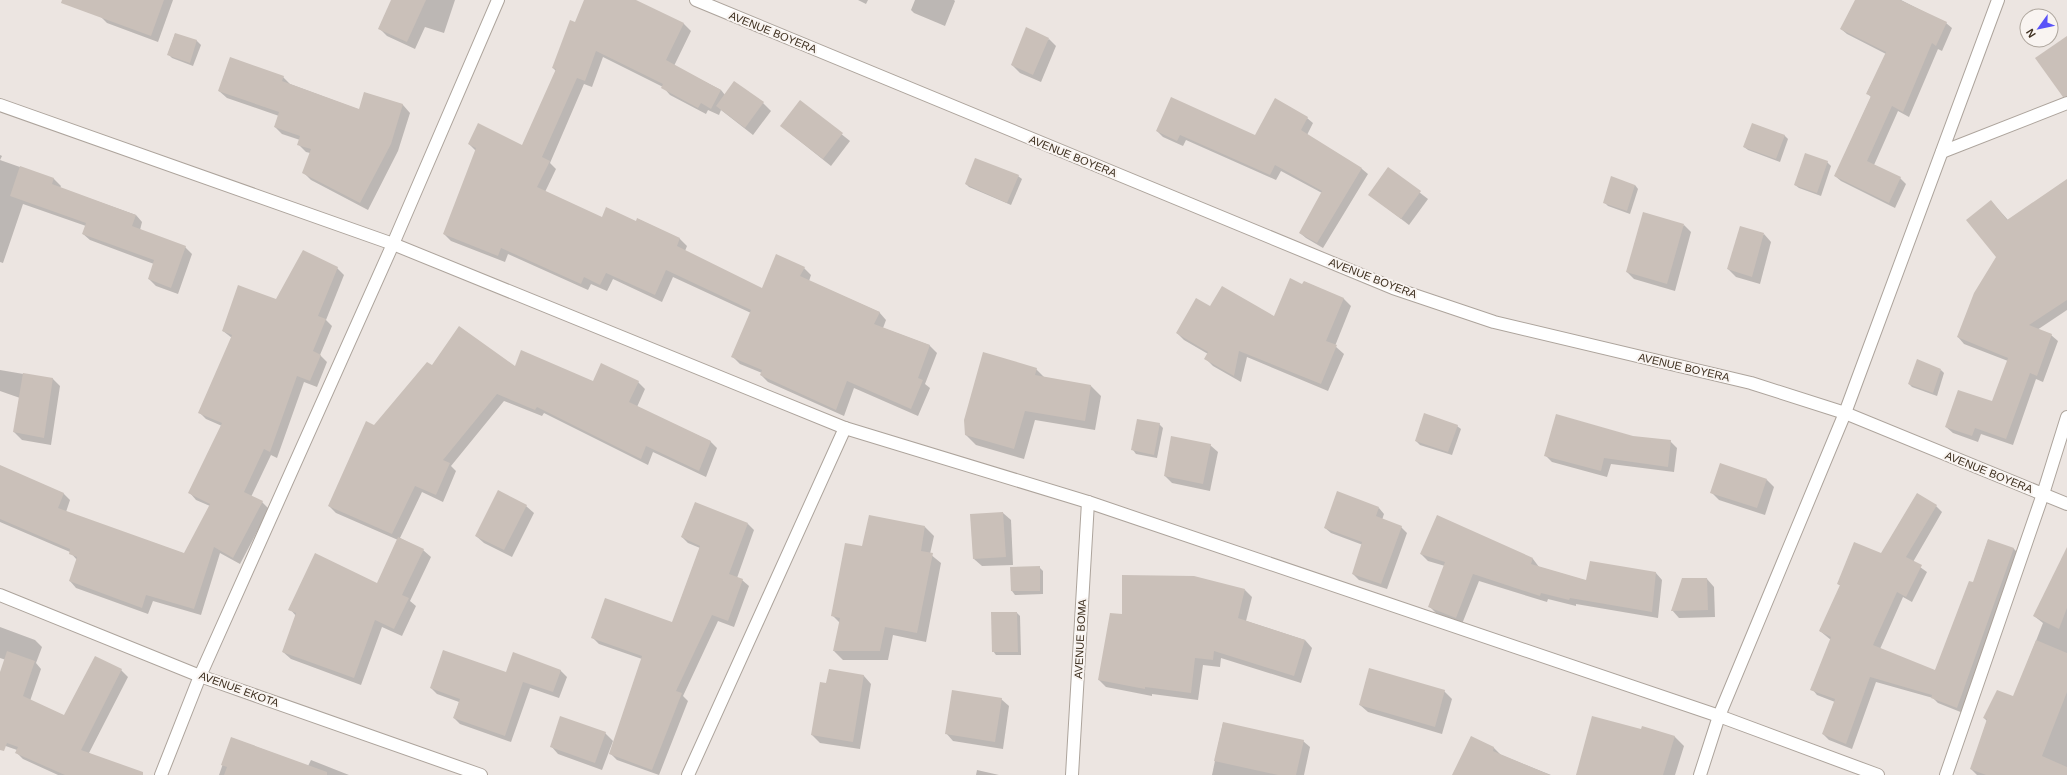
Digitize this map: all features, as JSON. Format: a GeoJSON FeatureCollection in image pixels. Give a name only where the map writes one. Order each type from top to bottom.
{"type":"FeatureCollection","features":[{"type":"Feature","properties":{"kind":"street"},"geometry":{"type":"LineString","coordinates":[[161,775],[200,676],[393,244],[498,0]]}},
{"type":"Feature","properties":{"kind":"street","name":"AVENUE BOYERA"},"geometry":{"type":"LineString","coordinates":[[696,0],[1393,288],[1494,322],[1751,383],[1845,413],[2067,504]]}},
{"type":"Feature","properties":{"kind":"street"},"geometry":{"type":"LineString","coordinates":[[1700,775],[1718,716],[1845,413],[1998,0]]}},
{"type":"Feature","properties":{"kind":"street"},"geometry":{"type":"LineString","coordinates":[[1942,152],[2067,103]]}},
{"type":"Feature","properties":{"kind":"street"},"geometry":{"type":"LineString","coordinates":[[0,105],[393,244],[845,428],[1088,502],[1718,716],[1878,775]]}},
{"type":"Feature","properties":{"kind":"street"},"geometry":{"type":"LineString","coordinates":[[1946,775],[2043,494],[2067,417]]}},
{"type":"Feature","properties":{"kind":"street"},"geometry":{"type":"LineString","coordinates":[[688,775],[845,428]]}},
{"type":"Feature","properties":{"kind":"street","name":"AVENUE BOMA"},"geometry":{"type":"LineString","coordinates":[[1072,775],[1088,502]]}},
{"type":"Feature","properties":{"kind":"street","name":"AVENUE EKOTA"},"geometry":{"type":"LineString","coordinates":[[0,595],[200,676],[481,775]]}},
{"type":"Feature","properties":{"kind":"building"},"geometry":{"type":"Polygon","coordinates":[[[62,0],[164,0],[151,36],[61,3],[62,0]]]}},
{"type":"Feature","properties":{"kind":"building"},"geometry":{"type":"Polygon","coordinates":[[[391,0],[426,0],[407,42],[378,29],[391,0]]]}},
{"type":"Feature","properties":{"kind":"building"},"geometry":{"type":"Polygon","coordinates":[[[584,0],[636,0],[684,23],[666,60],[721,90],[711,109],[701,103],[698,108],[661,88],[663,84],[596,51],[585,81],[577,78],[542,157],[550,161],[537,187],[602,217],[606,207],[636,221],[637,218],[680,238],[677,246],[762,288],[776,254],[805,267],[800,276],[880,312],[874,324],[930,345],[918,378],[923,380],[911,409],[847,381],[836,410],[760,375],[762,370],[731,357],[751,310],[666,270],[655,295],[606,273],[600,285],[584,277],[581,284],[501,248],[498,256],[443,234],[476,148],[468,144],[478,123],[522,145],[556,69],[552,68],[570,20],[575,22],[584,0]]]}},
{"type":"Feature","properties":{"kind":"building"},"geometry":{"type":"Polygon","coordinates":[[[1855,0],[1900,0],[1947,22],[1936,46],[1932,43],[1903,112],[1892,106],[1867,161],[1901,177],[1889,203],[1834,176],[1871,96],[1866,94],[1886,52],[1840,29],[1855,0]]]}},
{"type":"Feature","properties":{"kind":"building"},"geometry":{"type":"Polygon","coordinates":[[[1026,27],[1049,38],[1033,75],[1011,65],[1026,27]]]}},
{"type":"Feature","properties":{"kind":"building"},"geometry":{"type":"Polygon","coordinates":[[[175,33],[197,40],[190,63],[167,55],[175,33]]]}},
{"type":"Feature","properties":{"kind":"building"},"geometry":{"type":"Polygon","coordinates":[[[2067,36],[2067,96],[2063,97],[2035,58],[2050,48],[2059,48],[2059,42],[2067,36]]]}},
{"type":"Feature","properties":{"kind":"building"},"geometry":{"type":"Polygon","coordinates":[[[230,57],[284,76],[282,81],[359,109],[364,92],[403,104],[391,144],[360,203],[302,173],[311,149],[297,145],[300,136],[274,127],[279,112],[218,91],[230,57]]]}},
{"type":"Feature","properties":{"kind":"building"},"geometry":{"type":"Polygon","coordinates":[[[734,81],[764,102],[745,128],[716,106],[734,81]]]}},
{"type":"Feature","properties":{"kind":"building"},"geometry":{"type":"Polygon","coordinates":[[[1171,97],[1255,135],[1275,98],[1308,117],[1301,130],[1362,168],[1317,243],[1299,233],[1322,191],[1275,165],[1270,175],[1180,135],[1177,141],[1156,131],[1171,97]]]}},
{"type":"Feature","properties":{"kind":"building"},"geometry":{"type":"Polygon","coordinates":[[[800,100],[843,133],[823,159],[780,126],[800,100]]]}},
{"type":"Feature","properties":{"kind":"building"},"geometry":{"type":"Polygon","coordinates":[[[1752,123],[1785,135],[1776,159],[1743,147],[1752,123]]]}},
{"type":"Feature","properties":{"kind":"building"},"geometry":{"type":"Polygon","coordinates":[[[1805,153],[1828,161],[1817,193],[1794,185],[1805,153]]]}},
{"type":"Feature","properties":{"kind":"building"},"geometry":{"type":"Polygon","coordinates":[[[975,158],[1019,175],[1007,203],[965,184],[975,158]]]}},
{"type":"Feature","properties":{"kind":"building"},"geometry":{"type":"Polygon","coordinates":[[[20,166],[54,178],[52,184],[136,215],[132,226],[186,246],[171,288],[148,279],[154,260],[82,234],[86,223],[10,196],[20,166]]]}},
{"type":"Feature","properties":{"kind":"building"},"geometry":{"type":"Polygon","coordinates":[[[1388,167],[1421,191],[1401,219],[1368,195],[1388,167]]]}},
{"type":"Feature","properties":{"kind":"building"},"geometry":{"type":"Polygon","coordinates":[[[1611,176],[1635,185],[1627,211],[1603,203],[1611,176]]]}},
{"type":"Feature","properties":{"kind":"building"},"geometry":{"type":"Polygon","coordinates":[[[2067,179],[2067,300],[2029,325],[2052,334],[2037,376],[2030,373],[2006,439],[1975,428],[1972,436],[1945,427],[1958,390],[1992,401],[2008,358],[1957,337],[1974,293],[1996,257],[1966,220],[1991,200],[2007,220],[2067,179]]]}},
{"type":"Feature","properties":{"kind":"building"},"geometry":{"type":"Polygon","coordinates":[[[1643,212],[1684,224],[1667,284],[1626,272],[1643,212]]]}},
{"type":"Feature","properties":{"kind":"building"},"geometry":{"type":"Polygon","coordinates":[[[1740,226],[1764,233],[1752,277],[1727,269],[1740,226]]]}},
{"type":"Feature","properties":{"kind":"building"},"geometry":{"type":"Polygon","coordinates":[[[303,250],[338,267],[318,316],[326,319],[313,351],[321,355],[310,381],[297,376],[270,452],[264,449],[244,492],[263,501],[233,558],[214,547],[194,609],[146,595],[142,608],[69,581],[77,557],[69,554],[70,549],[0,519],[0,465],[64,493],[58,508],[184,553],[210,504],[188,493],[222,423],[198,413],[232,335],[222,331],[238,285],[276,299],[303,250]]]}},
{"type":"Feature","properties":{"kind":"building"},"geometry":{"type":"Polygon","coordinates":[[[1290,278],[1302,284],[1304,281],[1344,298],[1326,341],[1337,345],[1321,384],[1239,351],[1234,376],[1204,359],[1208,352],[1176,333],[1196,298],[1210,306],[1222,286],[1274,316],[1290,278]]]}},
{"type":"Feature","properties":{"kind":"building"},"geometry":{"type":"Polygon","coordinates":[[[459,326],[515,366],[521,350],[593,381],[601,363],[639,381],[629,402],[711,441],[699,471],[646,446],[641,459],[537,407],[535,410],[497,394],[443,460],[450,463],[436,495],[415,486],[392,534],[328,506],[366,421],[374,425],[427,362],[432,365],[459,326]]]}},
{"type":"Feature","properties":{"kind":"building"},"geometry":{"type":"Polygon","coordinates":[[[983,352],[1037,368],[1035,375],[1091,385],[1085,421],[1025,411],[1014,449],[965,435],[964,420],[983,352]]]}},
{"type":"Feature","properties":{"kind":"building"},"geometry":{"type":"Polygon","coordinates":[[[1917,359],[1941,369],[1933,393],[1908,384],[1917,359]]]}},
{"type":"Feature","properties":{"kind":"building"},"geometry":{"type":"Polygon","coordinates":[[[23,373],[53,378],[44,438],[13,432],[23,373]]]}},
{"type":"Feature","properties":{"kind":"building"},"geometry":{"type":"Polygon","coordinates":[[[1424,413],[1458,425],[1448,452],[1415,441],[1424,413]]]}},
{"type":"Feature","properties":{"kind":"building"},"geometry":{"type":"Polygon","coordinates":[[[1556,414],[1633,436],[1671,440],[1668,467],[1604,458],[1601,471],[1544,456],[1556,414]]]}},
{"type":"Feature","properties":{"kind":"building"},"geometry":{"type":"Polygon","coordinates":[[[1137,419],[1160,423],[1154,455],[1131,450],[1137,419]]]}},
{"type":"Feature","properties":{"kind":"building"},"geometry":{"type":"Polygon","coordinates":[[[1171,436],[1211,444],[1203,484],[1164,476],[1171,436]]]}},
{"type":"Feature","properties":{"kind":"building"},"geometry":{"type":"Polygon","coordinates":[[[1720,463],[1767,479],[1757,508],[1710,493],[1720,463]]]}},
{"type":"Feature","properties":{"kind":"building"},"geometry":{"type":"Polygon","coordinates":[[[498,490],[527,505],[504,550],[475,536],[498,490]]]}},
{"type":"Feature","properties":{"kind":"building"},"geometry":{"type":"Polygon","coordinates":[[[1337,491],[1379,507],[1376,516],[1402,526],[1381,584],[1352,574],[1362,542],[1324,528],[1337,491]]]}},
{"type":"Feature","properties":{"kind":"building"},"geometry":{"type":"Polygon","coordinates":[[[1917,493],[1937,505],[1906,557],[1922,565],[1906,597],[1897,592],[1873,645],[1935,670],[1969,581],[1973,582],[1988,539],[2014,548],[1957,708],[1931,698],[1932,695],[1870,677],[1846,744],[1822,734],[1835,699],[1810,690],[1831,637],[1819,631],[1840,585],[1837,584],[1854,542],[1881,553],[1917,493]]]}},
{"type":"Feature","properties":{"kind":"building"},"geometry":{"type":"Polygon","coordinates":[[[695,502],[748,523],[729,574],[743,579],[728,621],[712,615],[676,691],[682,693],[652,770],[609,754],[642,656],[591,638],[605,598],[672,622],[700,546],[681,537],[695,502]]]}},
{"type":"Feature","properties":{"kind":"building"},"geometry":{"type":"Polygon","coordinates":[[[1003,512],[1006,557],[973,559],[970,514],[1003,512]]]}},
{"type":"Feature","properties":{"kind":"building"},"geometry":{"type":"Polygon","coordinates":[[[869,515],[925,526],[921,551],[933,553],[917,633],[885,627],[880,651],[833,651],[840,618],[831,616],[845,543],[862,546],[869,515]]]}},
{"type":"Feature","properties":{"kind":"building"},"geometry":{"type":"Polygon","coordinates":[[[1437,515],[1533,558],[1531,564],[1586,580],[1590,561],[1656,572],[1652,612],[1570,598],[1569,600],[1541,593],[1540,596],[1473,574],[1456,618],[1428,607],[1445,562],[1420,554],[1437,515]]]}},
{"type":"Feature","properties":{"kind":"building"},"geometry":{"type":"Polygon","coordinates":[[[398,537],[424,549],[402,595],[409,598],[394,629],[375,620],[354,678],[282,652],[296,613],[288,610],[315,553],[377,583],[398,537]]]}},
{"type":"Feature","properties":{"kind":"building"},"geometry":{"type":"Polygon","coordinates":[[[2067,547],[2067,608],[2059,629],[2033,616],[2067,547]]]}},
{"type":"Feature","properties":{"kind":"building"},"geometry":{"type":"Polygon","coordinates":[[[1040,566],[1040,591],[1011,591],[1010,567],[1040,566]]]}},
{"type":"Feature","properties":{"kind":"building"},"geometry":{"type":"Polygon","coordinates":[[[1122,575],[1194,576],[1245,589],[1238,618],[1305,640],[1294,676],[1214,651],[1213,660],[1195,658],[1191,693],[1145,687],[1145,689],[1098,680],[1110,613],[1122,614],[1122,575]]]}},
{"type":"Feature","properties":{"kind":"building"},"geometry":{"type":"Polygon","coordinates":[[[1682,578],[1707,578],[1708,610],[1671,611],[1682,578]]]}},
{"type":"Feature","properties":{"kind":"building"},"geometry":{"type":"Polygon","coordinates":[[[991,612],[1017,612],[1018,652],[992,652],[991,612]]]}},
{"type":"Feature","properties":{"kind":"building"},"geometry":{"type":"Polygon","coordinates":[[[2036,640],[2067,653],[2067,692],[2042,756],[2067,767],[2067,775],[1986,775],[1970,769],[1987,719],[1983,718],[1997,690],[2013,696],[2036,640]]]}},
{"type":"Feature","properties":{"kind":"building"},"geometry":{"type":"Polygon","coordinates":[[[443,650],[506,672],[513,652],[561,670],[553,692],[523,682],[505,736],[453,718],[460,699],[430,688],[443,650]]]}},
{"type":"Feature","properties":{"kind":"building"},"geometry":{"type":"Polygon","coordinates":[[[7,651],[35,661],[23,696],[64,715],[95,656],[122,669],[81,750],[143,772],[143,775],[65,775],[15,753],[18,747],[7,743],[4,751],[0,750],[0,672],[7,651]]]}},
{"type":"Feature","properties":{"kind":"building"},"geometry":{"type":"Polygon","coordinates":[[[1369,668],[1445,690],[1435,727],[1359,705],[1369,668]]]}},
{"type":"Feature","properties":{"kind":"building"},"geometry":{"type":"Polygon","coordinates":[[[829,669],[864,675],[853,742],[811,735],[820,682],[826,683],[829,669]]]}},
{"type":"Feature","properties":{"kind":"building"},"geometry":{"type":"Polygon","coordinates":[[[952,690],[1002,698],[995,742],[945,734],[952,690]]]}},
{"type":"Feature","properties":{"kind":"building"},"geometry":{"type":"Polygon","coordinates":[[[560,716],[606,732],[595,763],[550,747],[560,716]]]}},
{"type":"Feature","properties":{"kind":"building"},"geometry":{"type":"Polygon","coordinates":[[[1592,716],[1641,729],[1642,726],[1675,736],[1663,775],[1576,775],[1592,716]]]}},
{"type":"Feature","properties":{"kind":"building"},"geometry":{"type":"Polygon","coordinates":[[[1223,722],[1304,740],[1296,775],[1278,775],[1214,761],[1223,722]]]}},
{"type":"Feature","properties":{"kind":"building"},"geometry":{"type":"Polygon","coordinates":[[[1471,736],[1494,747],[1493,751],[1550,775],[1452,775],[1471,736]]]}},
{"type":"Feature","properties":{"kind":"building"},"geometry":{"type":"Polygon","coordinates":[[[231,737],[327,772],[327,775],[224,775],[227,767],[221,765],[231,737]]]}}]}
